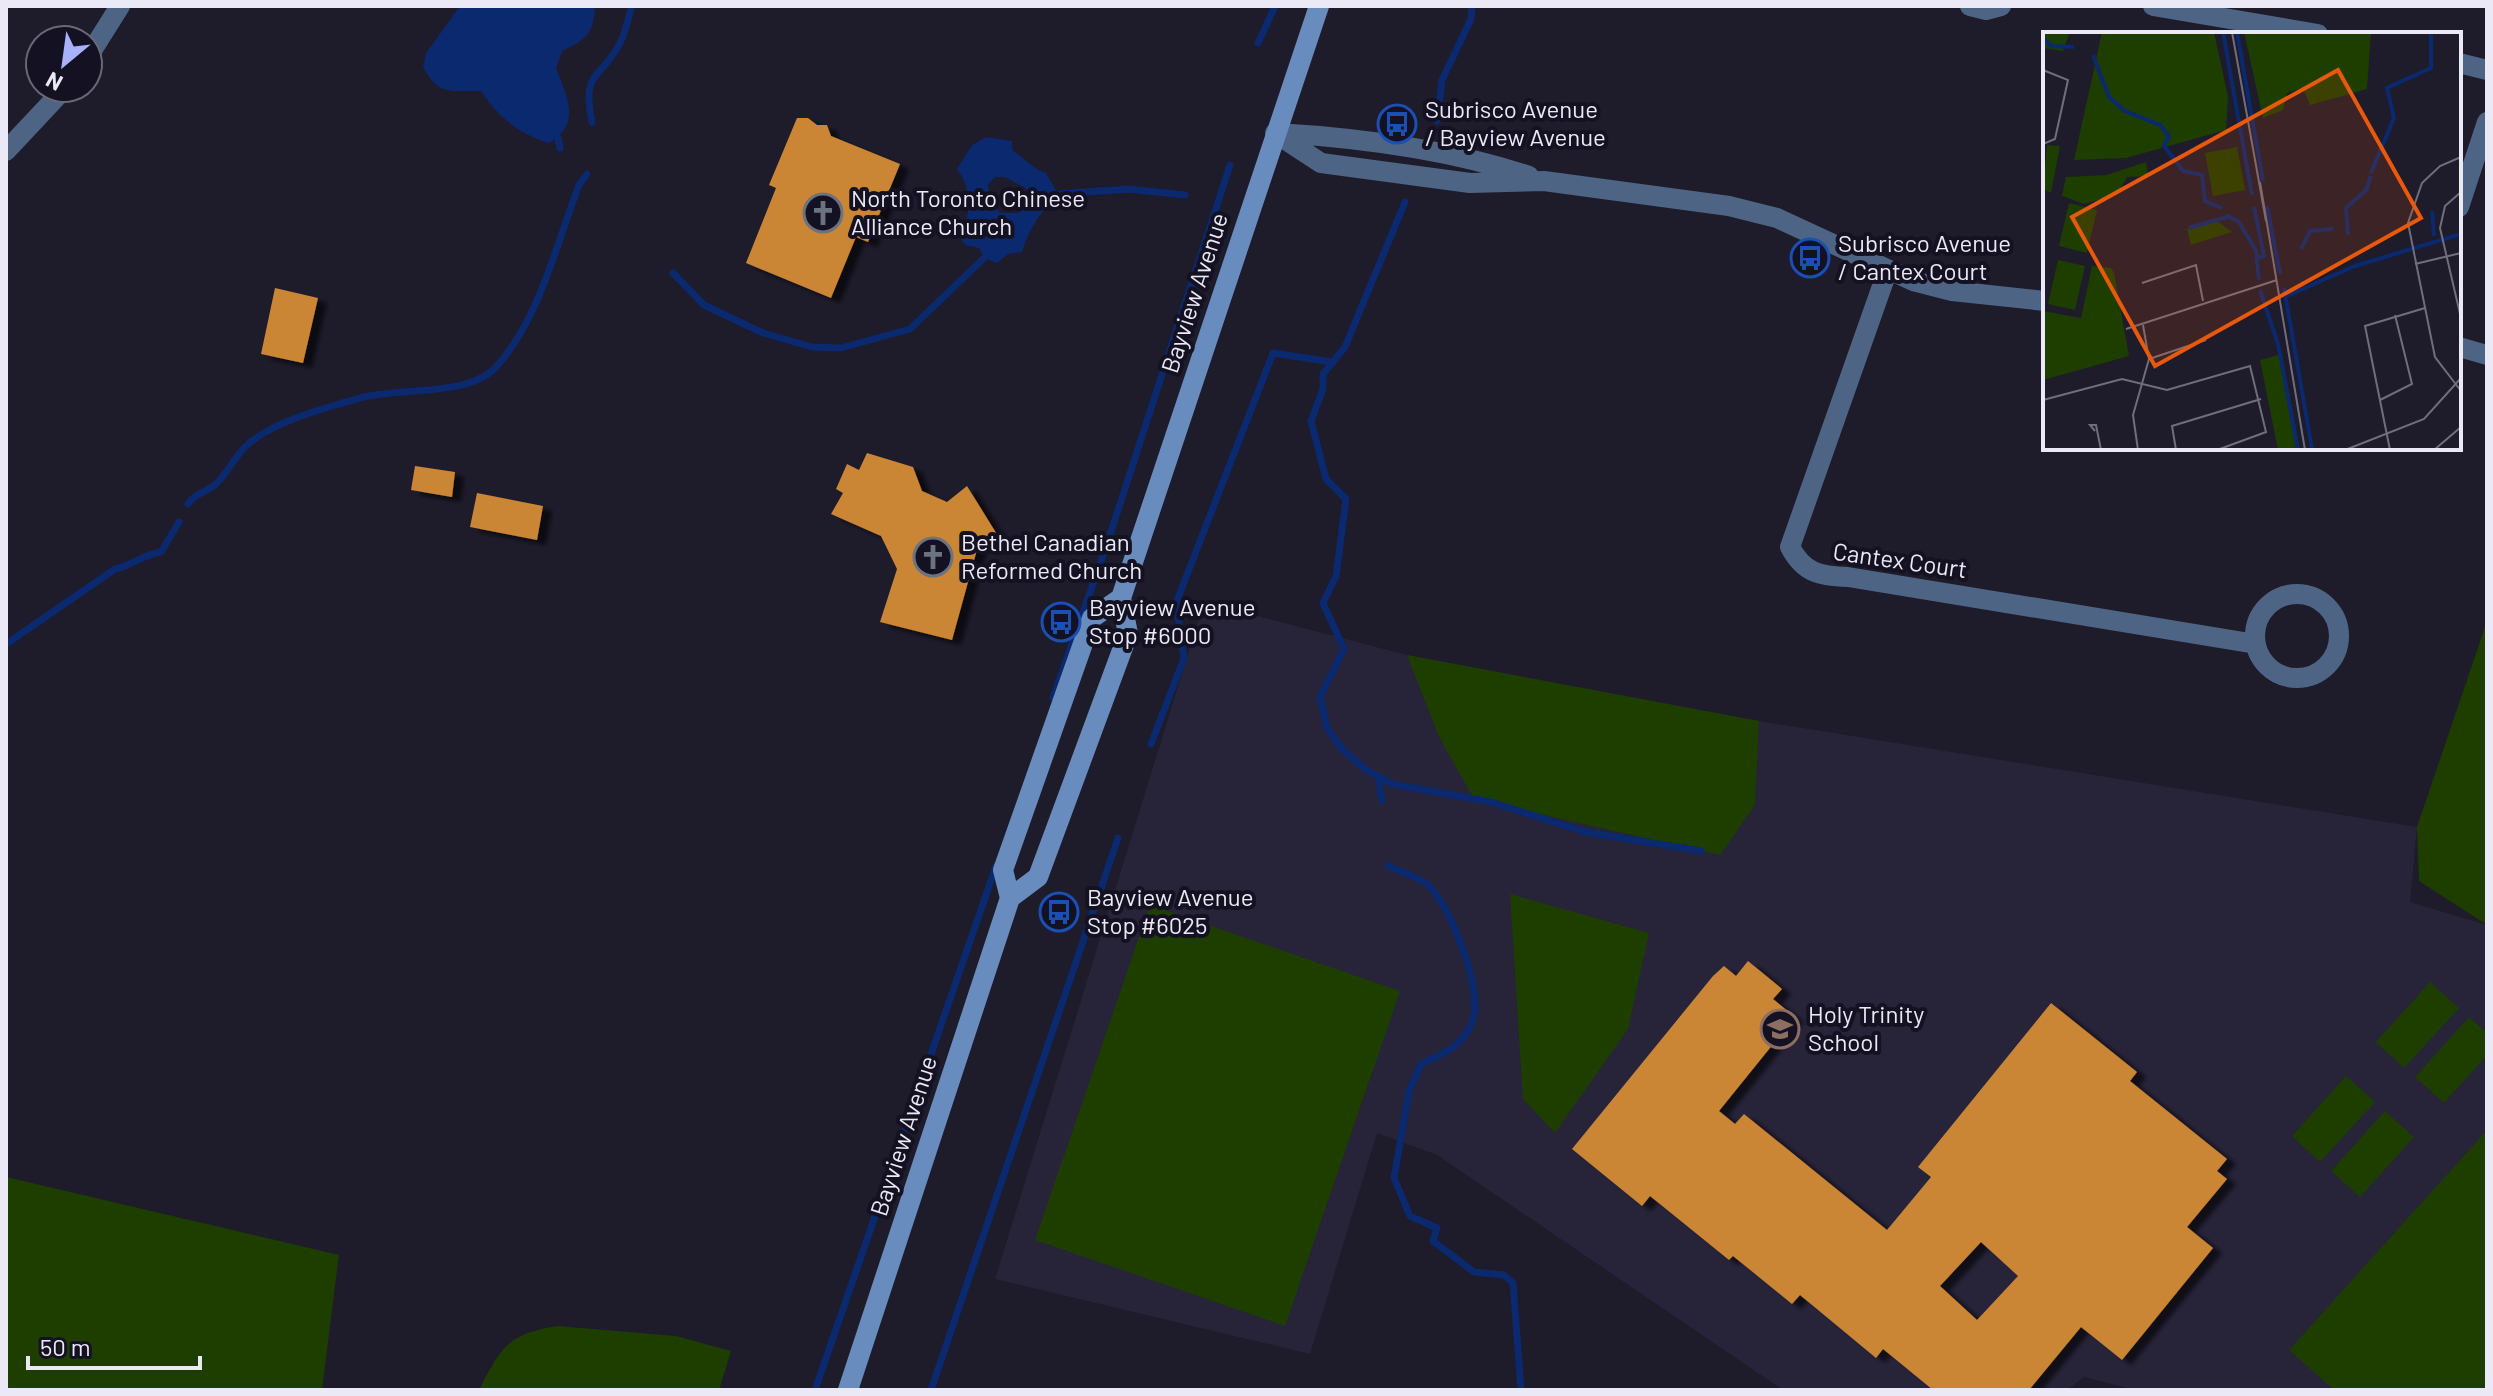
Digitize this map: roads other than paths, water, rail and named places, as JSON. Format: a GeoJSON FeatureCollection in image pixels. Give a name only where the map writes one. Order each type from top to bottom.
{"type":"FeatureCollection","features":[{"type":"Feature","properties":{"kind":"main road","name":"Bayview Avenue"},"geometry":{"type":"LineString","coordinates":[[1010,898],[1038,877],[1128,634],[1121,598],[1319,6]]}},
{"type":"Feature","properties":{"kind":"main road","name":"Bayview Avenue"},"geometry":{"type":"LineString","coordinates":[[848,1390],[1010,898],[1003,870],[1092,618],[1121,598]]}},
{"type":"Feature","properties":{"kind":"street"},"geometry":{"type":"LineString","coordinates":[[104,32],[120,6]]}},
{"type":"Feature","properties":{"kind":"street"},"geometry":{"type":"LineString","coordinates":[[1970,6],[1986,10],[2001,6]]}},
{"type":"Feature","properties":{"kind":"street"},"geometry":{"type":"LineString","coordinates":[[2153,6],[2306,32]]}},
{"type":"Feature","properties":{"kind":"street"},"geometry":{"type":"LineString","coordinates":[[2461,64],[2487,70]]}},
{"type":"Feature","properties":{"kind":"street"},"geometry":{"type":"LineString","coordinates":[[6,151],[50,104]]}},
{"type":"Feature","properties":{"kind":"street"},"geometry":{"type":"LineString","coordinates":[[2461,201],[2487,122]]}},
{"type":"Feature","properties":{"kind":"street"},"geometry":{"type":"LineString","coordinates":[[1275,133],[1331,136],[1476,158],[1544,181]]}},
{"type":"Feature","properties":{"kind":"street"},"geometry":{"type":"LineString","coordinates":[[1275,133],[1321,163],[1470,183],[1544,181],[1753,211],[1777,218],[1887,272],[1952,291],[2043,301]]}},
{"type":"Feature","properties":{"kind":"street","name":"Cantex Court"},"geometry":{"type":"LineString","coordinates":[[1887,272],[1790,547],[1799,564],[1816,575],[1848,577],[2256,644]]}},
{"type":"Feature","properties":{"kind":"street"},"geometry":{"type":"LineString","coordinates":[[2461,348],[2487,355]]}},
{"type":"Feature","properties":{"kind":"street"},"geometry":{"type":"LineString","coordinates":[[2296,594],[2323,602],[2338,626],[2336,654],[2328,665],[2305,677],[2292,678],[2268,667],[2256,644],[2256,629],[2269,604],[2296,594]]}},
{"type":"Feature","properties":{"kind":"water"},"geometry":{"type":"Polygon","coordinates":[[[460,6],[595,6],[593,23],[587,34],[562,51],[556,68],[567,99],[569,118],[566,127],[549,143],[528,135],[510,123],[481,91],[446,90],[429,77],[423,67],[426,53],[460,6]]]}},
{"type":"Feature","properties":{"kind":"water"},"geometry":{"type":"Polygon","coordinates":[[[986,137],[1012,141],[1012,150],[1046,173],[1058,194],[1036,221],[1022,252],[1008,254],[997,263],[984,258],[979,248],[965,245],[960,237],[969,202],[966,185],[957,169],[972,145],[986,137]],[[995,177],[988,185],[991,203],[1001,213],[1019,213],[1028,203],[1027,189],[1005,177],[995,177]]]}},
{"type":"Feature","properties":{"kind":"waterway"},"geometry":{"type":"LineString","coordinates":[[592,122],[589,105],[591,83],[620,43],[632,6]]}},
{"type":"Feature","properties":{"kind":"waterway"},"geometry":{"type":"LineString","coordinates":[[1258,43],[1275,6]]}},
{"type":"Feature","properties":{"kind":"waterway"},"geometry":{"type":"LineString","coordinates":[[1437,121],[1442,80],[1471,19],[1472,6]]}},
{"type":"Feature","properties":{"kind":"waterway"},"geometry":{"type":"LineString","coordinates":[[558,138],[560,148]]}},
{"type":"Feature","properties":{"kind":"waterway"},"geometry":{"type":"LineString","coordinates":[[1053,698],[1108,541],[1230,165]]}},
{"type":"Feature","properties":{"kind":"waterway"},"geometry":{"type":"LineString","coordinates":[[188,504],[217,483],[247,445],[285,422],[360,398],[467,383],[495,368],[510,349],[535,305],[579,185],[587,174]]}},
{"type":"Feature","properties":{"kind":"waterway"},"geometry":{"type":"LineString","coordinates":[[1058,194],[1128,189],[1185,195]]}},
{"type":"Feature","properties":{"kind":"waterway"},"geometry":{"type":"LineString","coordinates":[[1405,202],[1345,347],[1323,374],[1323,389],[1311,421],[1326,479],[1346,499],[1336,576],[1323,603],[1344,649],[1320,697],[1327,728],[1342,749],[1365,769],[1392,784],[1491,802],[1585,832],[1701,851]]}},
{"type":"Feature","properties":{"kind":"waterway"},"geometry":{"type":"LineString","coordinates":[[673,273],[704,305],[763,333],[812,347],[841,348],[910,329],[984,258]]}},
{"type":"Feature","properties":{"kind":"waterway"},"geometry":{"type":"LineString","coordinates":[[1151,744],[1184,658],[1176,603],[1273,353],[1332,362]]}},
{"type":"Feature","properties":{"kind":"waterway"},"geometry":{"type":"LineString","coordinates":[[6,644],[115,569],[161,552],[179,522]]}},
{"type":"Feature","properties":{"kind":"waterway"},"geometry":{"type":"LineString","coordinates":[[1378,776],[1382,801]]}},
{"type":"Feature","properties":{"kind":"waterway"},"geometry":{"type":"LineString","coordinates":[[931,1390],[1118,838]]}},
{"type":"Feature","properties":{"kind":"waterway"},"geometry":{"type":"LineString","coordinates":[[815,1390],[996,866]]}},
{"type":"Feature","properties":{"kind":"waterway"},"geometry":{"type":"LineString","coordinates":[[1388,866],[1423,882],[1440,901],[1458,935],[1474,996],[1474,1013],[1466,1034],[1449,1050],[1421,1064],[1409,1091],[1394,1178],[1410,1216],[1437,1228],[1433,1241],[1474,1272],[1504,1275],[1513,1283],[1521,1390]]}},
{"type":"Feature","properties":{"kind":"place","name":"Subrisco Avenue / Bayview Avenue"},"geometry":{"type":"Point","coordinates":[1397,124]}},
{"type":"Feature","properties":{"kind":"place","name":"North Toronto Chinese Alliance Church"},"geometry":{"type":"Point","coordinates":[823,213]}},
{"type":"Feature","properties":{"kind":"place","name":"Subrisco Avenue / Cantex Court"},"geometry":{"type":"Point","coordinates":[1810,258]}},
{"type":"Feature","properties":{"kind":"place","name":"Bethel Canadian Reformed Church"},"geometry":{"type":"Point","coordinates":[933,557]}},
{"type":"Feature","properties":{"kind":"place","name":"Bayview Avenue Stop #6000"},"geometry":{"type":"Point","coordinates":[1061,622]}},
{"type":"Feature","properties":{"kind":"place","name":"Bayview Avenue Stop #6025"},"geometry":{"type":"Point","coordinates":[1059,912]}},
{"type":"Feature","properties":{"kind":"place","name":"Holy Trinity School"},"geometry":{"type":"Point","coordinates":[1780,1029]}}]}
